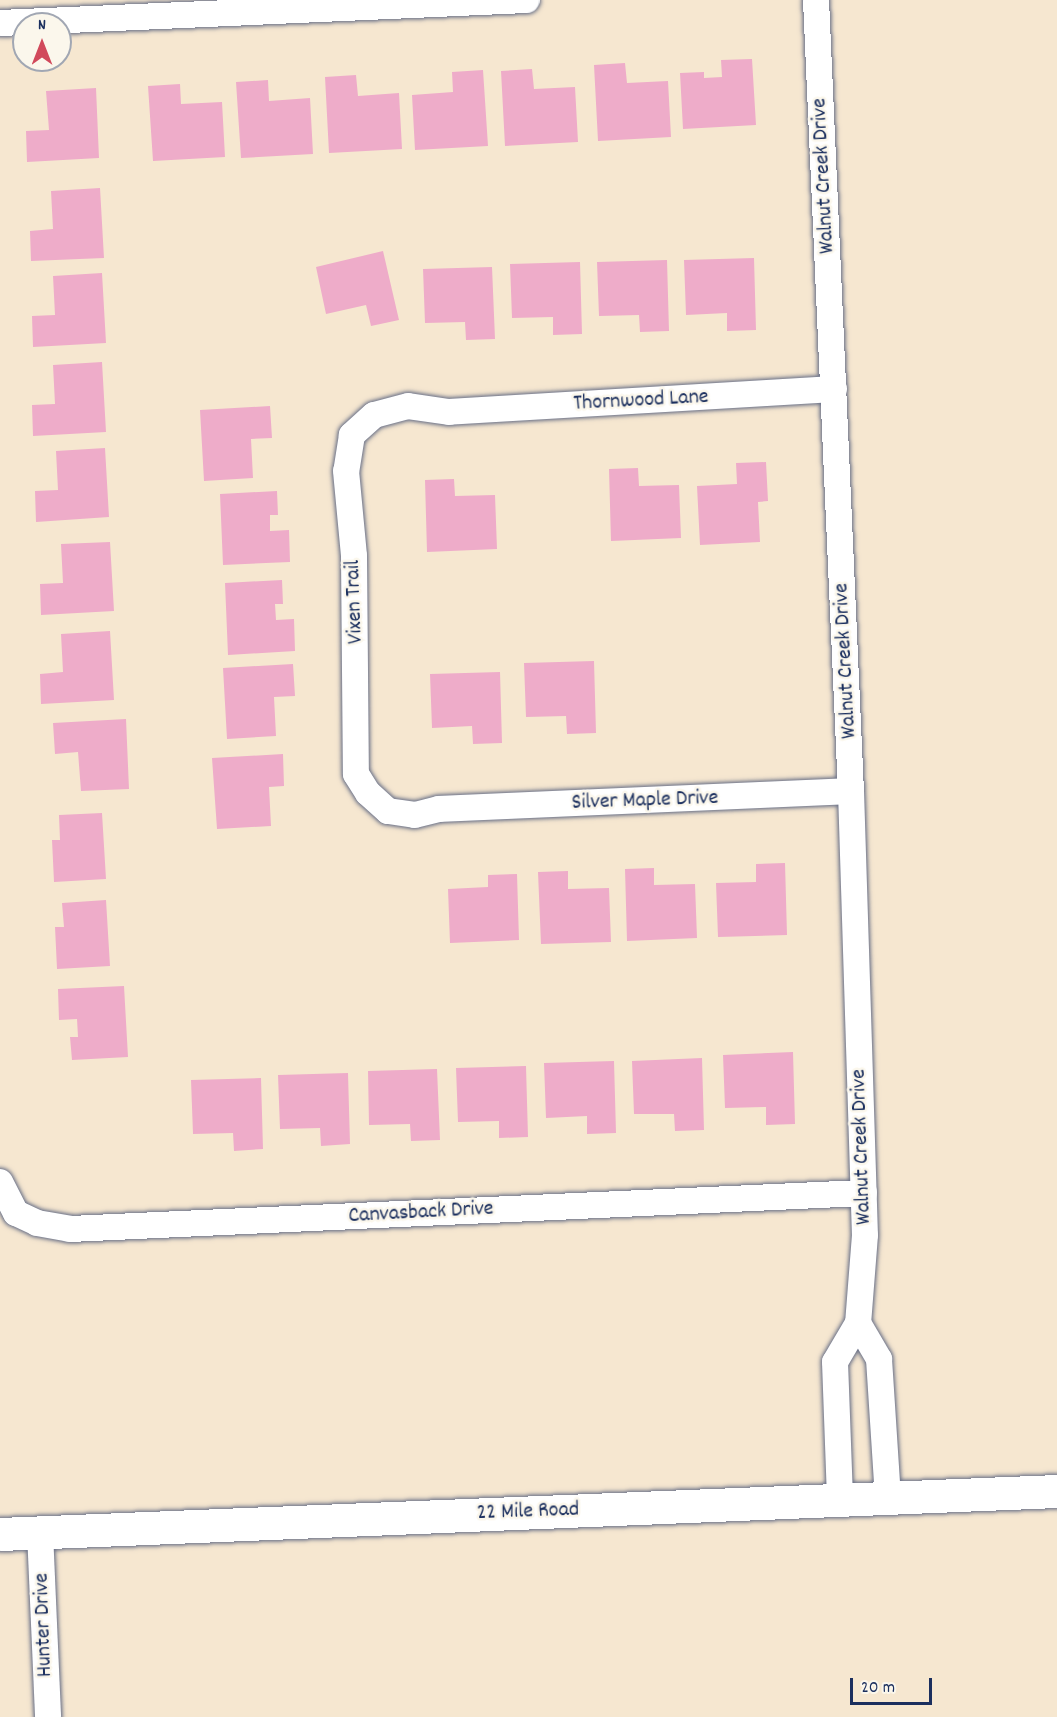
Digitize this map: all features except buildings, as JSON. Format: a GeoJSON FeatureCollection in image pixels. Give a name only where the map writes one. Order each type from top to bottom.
{"type":"FeatureCollection","features":[{"type":"Feature","properties":{"kind":"street"},"geometry":{"type":"LineString","coordinates":[[0,23],[386,3],[526,0]]}},
{"type":"Feature","properties":{"kind":"street","name":"Walnut Creek Drive"},"geometry":{"type":"LineString","coordinates":[[816,0],[851,791],[865,1235],[858,1323],[835,1362],[840,1498]]}},
{"type":"Feature","properties":{"kind":"street","name":"Thornwood Lane"},"geometry":{"type":"LineString","coordinates":[[449,412],[834,390]]}},
{"type":"Feature","properties":{"kind":"street","name":"Vixen Trail"},"geometry":{"type":"LineString","coordinates":[[438,809],[415,816],[388,811],[368,793],[356,774],[354,556],[346,471],[352,435],[374,415],[408,406],[449,412]]}},
{"type":"Feature","properties":{"kind":"street","name":"Silver Maple Drive"},"geometry":{"type":"LineString","coordinates":[[438,809],[851,791]]}},
{"type":"Feature","properties":{"kind":"street","name":"Canvasback Drive"},"geometry":{"type":"LineString","coordinates":[[0,1182],[16,1213],[37,1223],[70,1229],[864,1193]]}},
{"type":"Feature","properties":{"kind":"street"},"geometry":{"type":"LineString","coordinates":[[858,1323],[879,1359],[888,1497]]}},
{"type":"Feature","properties":{"kind":"street","name":"22 Mile Road"},"geometry":{"type":"LineString","coordinates":[[0,1534],[840,1498],[1057,1491]]}},
{"type":"Feature","properties":{"kind":"street","name":"Hunter Drive"},"geometry":{"type":"LineString","coordinates":[[40,1532],[48,1717]]}}]}
